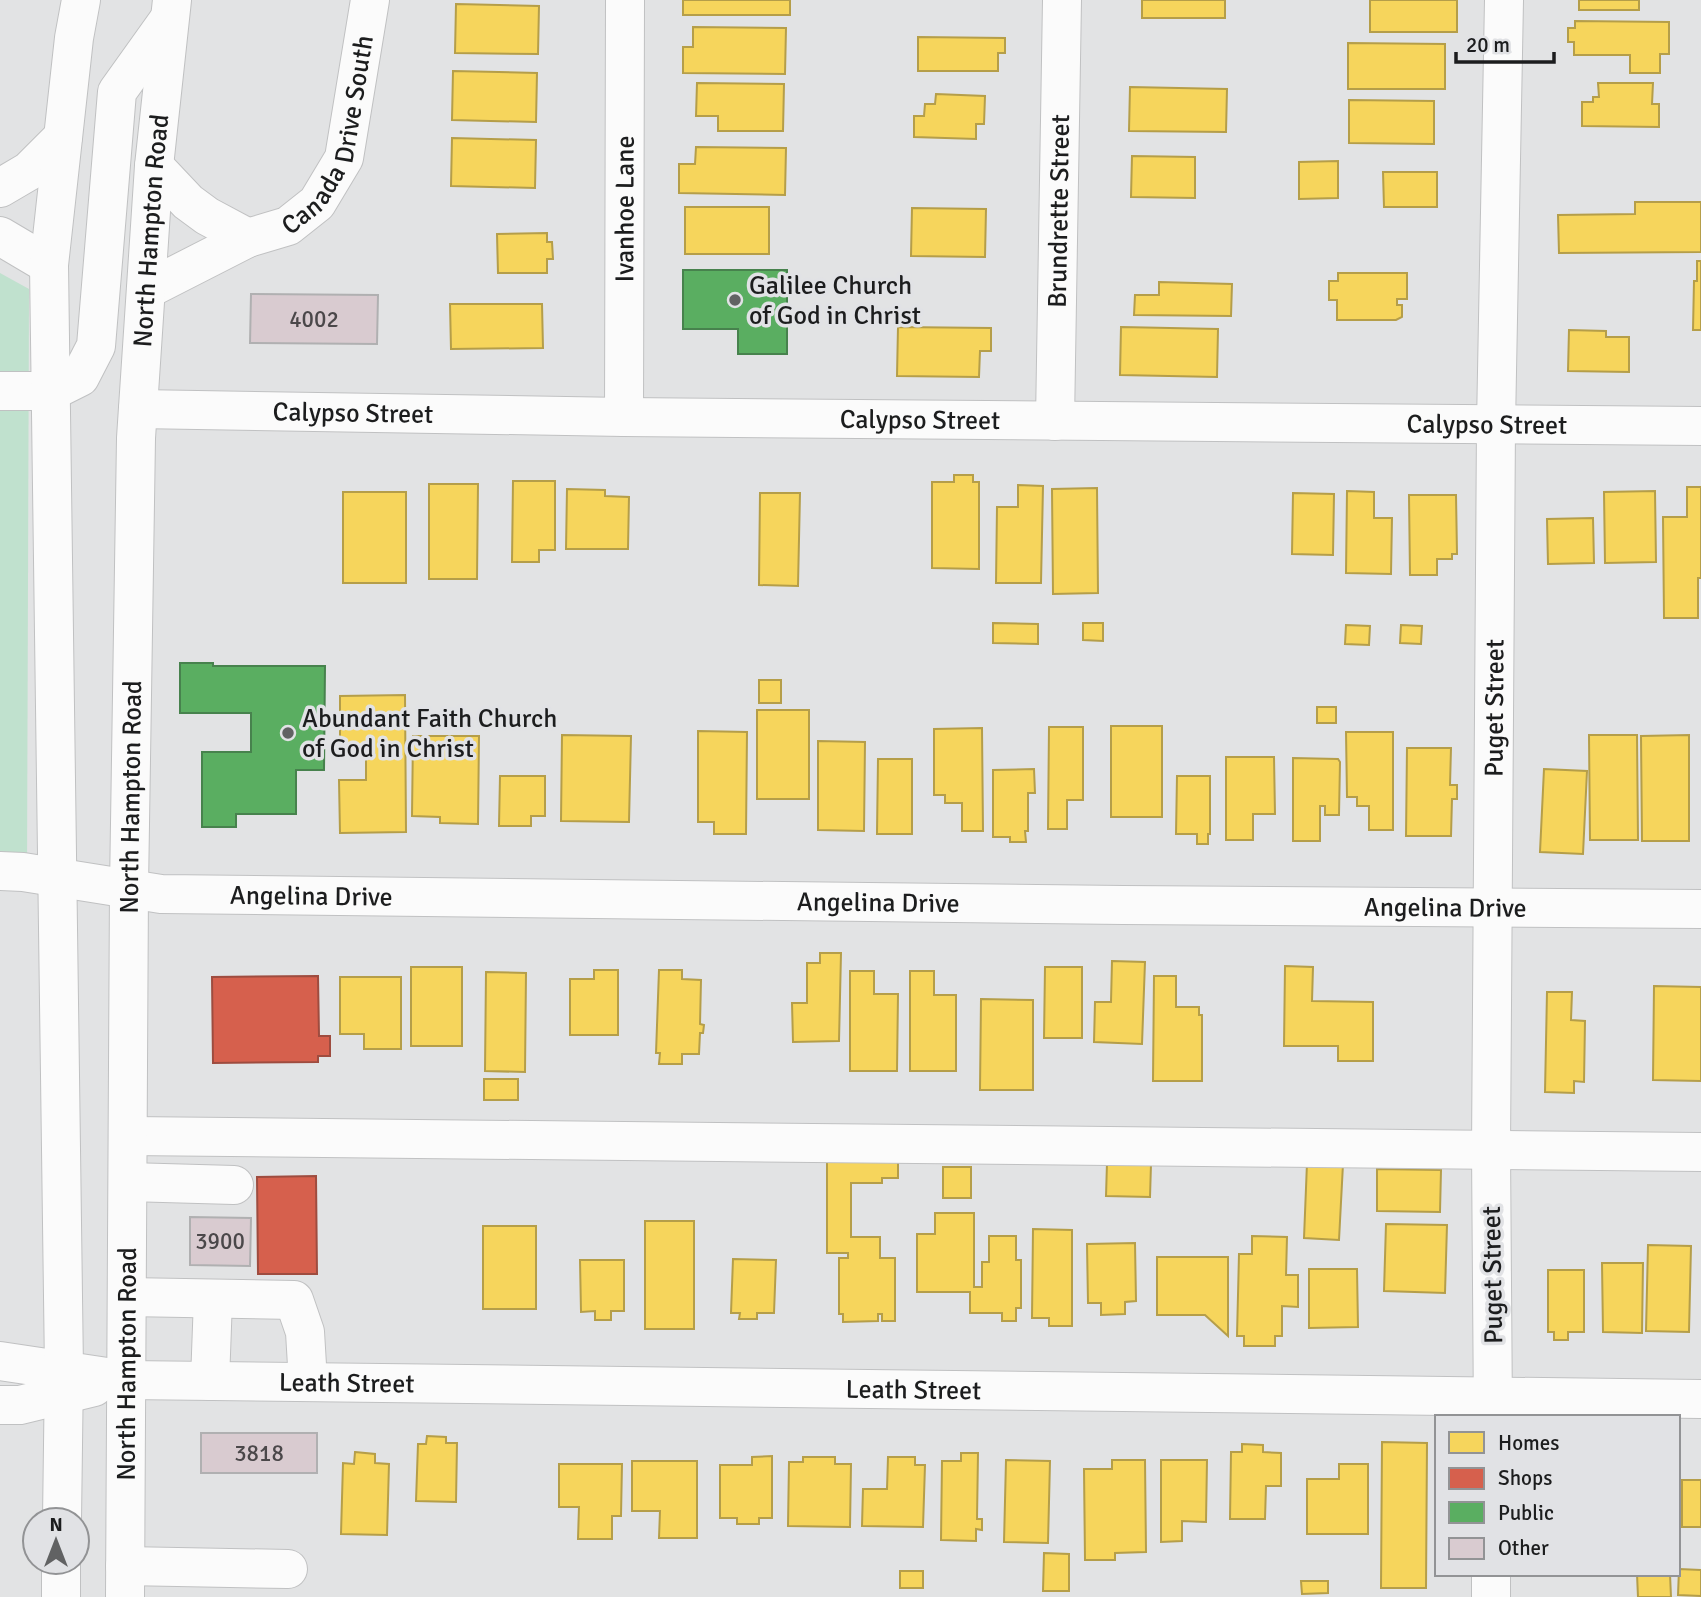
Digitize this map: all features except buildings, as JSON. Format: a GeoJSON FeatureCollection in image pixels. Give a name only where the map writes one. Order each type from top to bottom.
{"type":"FeatureCollection","features":[{"type":"Feature","properties":{"kind":"street"},"geometry":{"type":"LineString","coordinates":[[62,1506],[64,1382],[49,265],[74,38],[81,0]]}},
{"type":"Feature","properties":{"kind":"street","name":"Canada Drive South"},"geometry":{"type":"LineString","coordinates":[[146,290],[248,237],[288,226],[317,203],[344,158],[370,0]]}},
{"type":"Feature","properties":{"kind":"street","name":"Ivanhoe Lane"},"geometry":{"type":"LineString","coordinates":[[624,417],[625,0]]}},
{"type":"Feature","properties":{"kind":"street","name":"Brundrette Street"},"geometry":{"type":"LineString","coordinates":[[1055,421],[1062,0]]}},
{"type":"Feature","properties":{"kind":"street","name":"Puget Street"},"geometry":{"type":"LineString","coordinates":[[1494,1407],[1491,1150],[1496,425],[1504,0]]}},
{"type":"Feature","properties":{"kind":"street"},"geometry":{"type":"LineString","coordinates":[[0,391],[52,391],[80,377],[96,346],[117,92],[170,10]]}},
{"type":"Feature","properties":{"kind":"street","name":"North Hampton Road"},"geometry":{"type":"LineString","coordinates":[[125,1581],[129,888],[138,409],[154,166],[170,10]]}},
{"type":"Feature","properties":{"kind":"street"},"geometry":{"type":"LineString","coordinates":[[0,188],[29,171],[63,137]]}},
{"type":"Feature","properties":{"kind":"street","name":"Canada Drive South"},"geometry":{"type":"LineString","coordinates":[[154,166],[188,202],[207,216],[248,237]]}},
{"type":"Feature","properties":{"kind":"street"},"geometry":{"type":"LineString","coordinates":[[0,236],[49,265]]}},
{"type":"Feature","properties":{"kind":"street","name":"Calypso Street"},"geometry":{"type":"LineString","coordinates":[[138,409],[624,417],[1701,426]]}},
{"type":"Feature","properties":{"kind":"street","name":"Angelina Drive"},"geometry":{"type":"LineString","coordinates":[[0,871],[57,877],[161,894],[1701,909]]}},
{"type":"Feature","properties":{"kind":"street"},"geometry":{"type":"LineString","coordinates":[[128,1136],[1701,1152]]}},
{"type":"Feature","properties":{"kind":"street"},"geometry":{"type":"LineString","coordinates":[[128,1182],[234,1185]]}},
{"type":"Feature","properties":{"kind":"street"},"geometry":{"type":"LineString","coordinates":[[127,1297],[294,1300],[305,1332],[308,1382]]}},
{"type":"Feature","properties":{"kind":"street"},"geometry":{"type":"LineString","coordinates":[[210,1381],[213,1298]]}},
{"type":"Feature","properties":{"kind":"street","name":"Leath Street"},"geometry":{"type":"LineString","coordinates":[[0,1361],[64,1382],[308,1382],[1494,1407],[1701,1399]]}},
{"type":"Feature","properties":{"kind":"street","name":"Leath Street"},"geometry":{"type":"LineString","coordinates":[[0,1405],[20,1405],[64,1382]]}},
{"type":"Feature","properties":{"kind":"street"},"geometry":{"type":"LineString","coordinates":[[61,1576],[61,1597]]}},
{"type":"Feature","properties":{"kind":"street"},"geometry":{"type":"LineString","coordinates":[[1491,1576],[1491,1597]]}},
{"type":"Feature","properties":{"kind":"street"},"geometry":{"type":"LineString","coordinates":[[125,1581],[265,1579]]}},
{"type":"Feature","properties":{"kind":"green space"},"geometry":{"type":"Polygon","coordinates":[[[0,273],[29,289],[27,875],[0,875],[0,273]]]}},
{"type":"Feature","properties":{"kind":"place","name":"Galilee Church of God in Christ"},"geometry":{"type":"Point","coordinates":[735,300]}},
{"type":"Feature","properties":{"kind":"place","name":"Abundant Faith Church of God in Christ"},"geometry":{"type":"Point","coordinates":[288,733]}}]}
